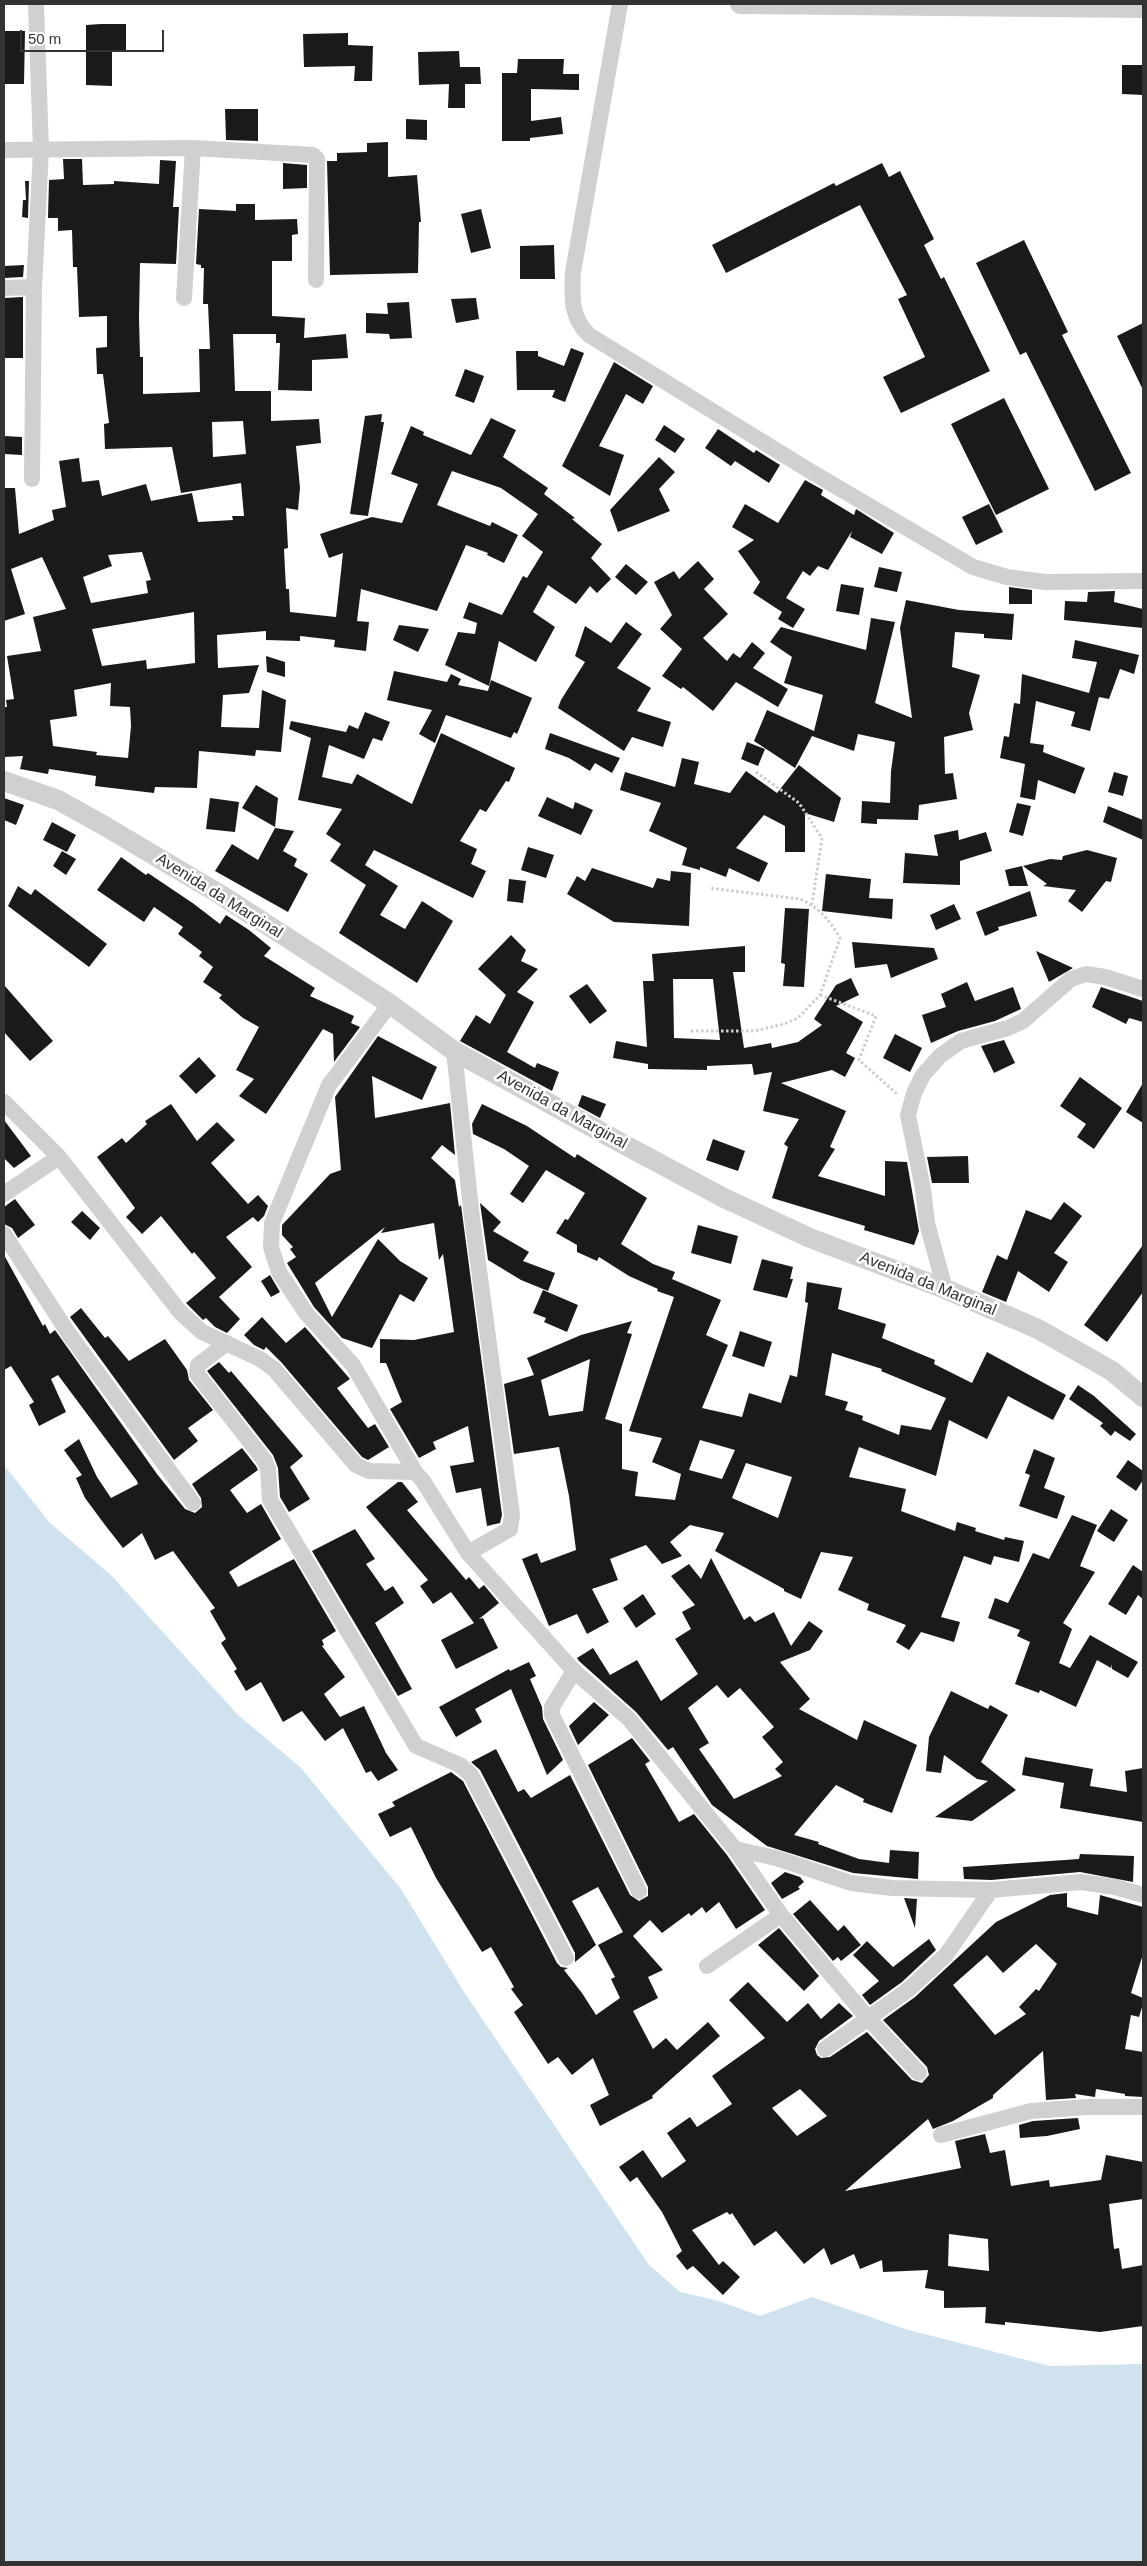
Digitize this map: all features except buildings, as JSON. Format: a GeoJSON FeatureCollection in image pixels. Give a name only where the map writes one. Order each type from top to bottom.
{"type":"FeatureCollection","features":[{"type":"Feature","properties":{"kind":"street"},"geometry":{"type":"LineString","coordinates":[[32,479],[34,287],[41,150],[36,4]]}},
{"type":"Feature","properties":{"kind":"street"},"geometry":{"type":"LineString","coordinates":[[620,4],[574,272],[572,302],[575,318],[580,327],[589,335],[810,471],[973,567],[1007,577],[1044,582],[1143,581]]}},
{"type":"Feature","properties":{"kind":"street"},"geometry":{"type":"LineString","coordinates":[[740,4],[1143,8]]}},
{"type":"Feature","properties":{"kind":"street"},"geometry":{"type":"LineString","coordinates":[[184,298],[193,148]]}},
{"type":"Feature","properties":{"kind":"street"},"geometry":{"type":"LineString","coordinates":[[4,150],[193,148],[307,153],[317,159],[316,280]]}},
{"type":"Feature","properties":{"kind":"street"},"geometry":{"type":"LineString","coordinates":[[4,288],[34,287]]}},
{"type":"Feature","properties":{"kind":"street","name":"Avenida da Marginal"},"geometry":{"type":"LineString","coordinates":[[4,782],[58,800],[103,825],[221,895],[390,1004],[454,1051],[724,1198],[810,1238],[945,1289],[1038,1329],[1112,1371],[1143,1397]]}},
{"type":"Feature","properties":{"kind":"street"},"geometry":{"type":"LineString","coordinates":[[945,1289],[927,1223],[923,1189],[908,1115],[914,1094],[923,1075],[940,1056],[961,1041],[1008,1028],[1023,1021],[1071,978],[1086,974],[1105,976],[1143,989]]}},
{"type":"Feature","properties":{"kind":"street"},"geometry":{"type":"LineString","coordinates":[[390,1004],[329,1085],[272,1223],[270,1247],[279,1272],[295,1300],[353,1365],[415,1472],[423,1481],[468,1553],[574,1671],[629,1719],[735,1849],[781,1915],[867,2017],[918,2073]]}},
{"type":"Feature","properties":{"kind":"street"},"geometry":{"type":"LineString","coordinates":[[454,1051],[472,1218],[512,1514],[510,1529],[468,1553]]}},
{"type":"Feature","properties":{"kind":"street"},"geometry":{"type":"LineString","coordinates":[[4,1102],[59,1157],[180,1312],[202,1332],[260,1359],[274,1369],[356,1465],[369,1471],[415,1472]]}},
{"type":"Feature","properties":{"kind":"street"},"geometry":{"type":"LineString","coordinates":[[4,1194],[59,1157]]}},
{"type":"Feature","properties":{"kind":"street"},"geometry":{"type":"LineString","coordinates":[[4,1234],[69,1334],[193,1503]]}},
{"type":"Feature","properties":{"kind":"street"},"geometry":{"type":"LineString","coordinates":[[227,1343],[198,1365],[197,1374],[265,1461],[268,1469],[270,1500],[416,1746],[460,1765],[471,1775],[566,1958]]}},
{"type":"Feature","properties":{"kind":"street"},"geometry":{"type":"LineString","coordinates":[[574,1671],[558,1701],[552,1707],[552,1715],[639,1891]]}},
{"type":"Feature","properties":{"kind":"street"},"geometry":{"type":"LineString","coordinates":[[735,1849],[776,1858],[852,1883],[892,1888],[991,1890],[1081,1882],[1115,1887],[1143,1895]]}},
{"type":"Feature","properties":{"kind":"street"},"geometry":{"type":"LineString","coordinates":[[825,2049],[867,2017],[908,1990],[946,1955],[991,1890]]}},
{"type":"Feature","properties":{"kind":"street"},"geometry":{"type":"LineString","coordinates":[[706,1966],[781,1915]]}},
{"type":"Feature","properties":{"kind":"street"},"geometry":{"type":"LineString","coordinates":[[941,2135],[1032,2111],[1086,2107],[1143,2107]]}},
{"type":"Feature","properties":{"kind":"path"},"geometry":{"type":"LineString","coordinates":[[756,772],[799,803],[822,838],[812,904]]}},
{"type":"Feature","properties":{"kind":"path"},"geometry":{"type":"LineString","coordinates":[[691,1031],[754,1031],[784,1024],[798,1018],[820,995],[840,938],[825,916],[812,904],[800,899],[709,888]]}},
{"type":"Feature","properties":{"kind":"path"},"geometry":{"type":"LineString","coordinates":[[820,995],[876,1016],[859,1060],[911,1106]]}},
{"type":"Feature","properties":{"kind":"water"},"geometry":{"type":"Polygon","coordinates":[[[4,1465],[50,1523],[111,1575],[238,1715],[300,1767],[401,1889],[464,1992],[649,2265],[680,2292],[719,2301],[760,2316],[812,2297],[905,2329],[1050,2366],[1143,2364],[1143,2562],[4,2562],[4,1465]]]}}]}
